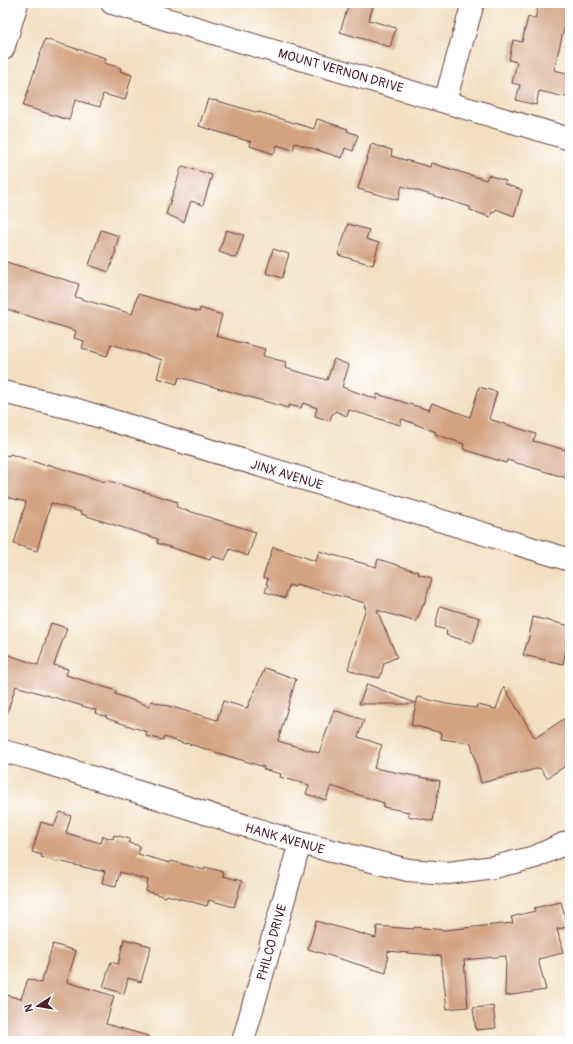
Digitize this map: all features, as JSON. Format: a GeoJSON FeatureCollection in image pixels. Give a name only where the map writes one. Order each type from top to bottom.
{"type":"FeatureCollection","features":[{"type":"Feature","properties":{"kind":"street"},"geometry":{"type":"LineString","coordinates":[[3,49],[17,3]]}},
{"type":"Feature","properties":{"kind":"street","name":"MOUNT VERNON DRIVE"},"geometry":{"type":"LineString","coordinates":[[112,3],[570,139]]}},
{"type":"Feature","properties":{"kind":"street"},"geometry":{"type":"LineString","coordinates":[[445,101],[473,3]]}},
{"type":"Feature","properties":{"kind":"street","name":"JINX AVENUE"},"geometry":{"type":"LineString","coordinates":[[3,392],[71,408],[570,560]]}},
{"type":"Feature","properties":{"kind":"street","name":"HANK AVENUE"},"geometry":{"type":"LineString","coordinates":[[3,751],[34,759],[300,843],[408,870],[448,873],[494,867],[535,857],[570,841]]}},
{"type":"Feature","properties":{"kind":"street","name":"PHILCO DRIVE"},"geometry":{"type":"LineString","coordinates":[[243,1041],[300,843]]}},
{"type":"Feature","properties":{"kind":"building"},"geometry":{"type":"Polygon","coordinates":[[[349,3],[374,3],[369,20],[396,28],[390,47],[340,32],[349,3]]]}},
{"type":"Feature","properties":{"kind":"building"},"geometry":{"type":"Polygon","coordinates":[[[539,3],[570,3],[554,70],[570,74],[570,98],[539,91],[536,105],[516,100],[520,85],[512,83],[517,62],[509,60],[513,40],[522,42],[528,17],[535,19],[539,3]]]}},
{"type":"Feature","properties":{"kind":"building"},"geometry":{"type":"Polygon","coordinates":[[[45,39],[106,58],[104,63],[121,68],[120,71],[132,75],[125,100],[103,94],[100,107],[75,100],[69,120],[23,106],[45,39]]]}},
{"type":"Feature","properties":{"kind":"building"},"geometry":{"type":"Polygon","coordinates":[[[208,99],[259,112],[314,129],[317,119],[348,129],[347,131],[358,135],[353,151],[345,148],[342,158],[295,143],[293,150],[277,145],[274,154],[250,146],[251,142],[199,126],[208,99]]]}},
{"type":"Feature","properties":{"kind":"building"},"geometry":{"type":"Polygon","coordinates":[[[371,144],[392,150],[391,156],[430,167],[431,163],[486,180],[488,175],[506,181],[504,184],[522,190],[514,216],[496,209],[494,213],[492,212],[490,217],[470,210],[470,207],[402,186],[398,200],[358,189],[371,144]]]}},
{"type":"Feature","properties":{"kind":"building"},"geometry":{"type":"Polygon","coordinates":[[[182,166],[212,175],[203,205],[191,201],[184,222],[166,214],[182,166]]]}},
{"type":"Feature","properties":{"kind":"building"},"geometry":{"type":"Polygon","coordinates":[[[348,224],[369,230],[366,239],[379,243],[373,265],[338,255],[348,224]]]}},
{"type":"Feature","properties":{"kind":"building"},"geometry":{"type":"Polygon","coordinates":[[[101,230],[119,236],[109,272],[89,265],[101,230]]]}},
{"type":"Feature","properties":{"kind":"building"},"geometry":{"type":"Polygon","coordinates":[[[226,230],[244,235],[236,258],[219,252],[226,230]]]}},
{"type":"Feature","properties":{"kind":"building"},"geometry":{"type":"Polygon","coordinates":[[[273,249],[289,254],[282,278],[266,273],[273,249]]]}},
{"type":"Feature","properties":{"kind":"building"},"geometry":{"type":"Polygon","coordinates":[[[3,261],[79,284],[75,297],[132,314],[138,294],[199,312],[200,308],[222,315],[216,336],[265,349],[263,356],[286,362],[285,368],[327,380],[334,359],[349,365],[342,387],[376,399],[377,394],[429,410],[432,403],[470,417],[479,387],[497,392],[489,419],[536,434],[533,441],[570,451],[570,479],[507,460],[506,463],[463,449],[464,444],[435,434],[436,432],[402,419],[400,425],[349,410],[347,416],[335,411],[332,414],[330,421],[315,416],[317,408],[303,403],[301,408],[289,405],[288,408],[179,377],[177,384],[157,378],[162,360],[111,344],[107,356],[82,348],[84,341],[74,338],[76,331],[3,308],[3,261]]]}},
{"type":"Feature","properties":{"kind":"building"},"geometry":{"type":"Polygon","coordinates":[[[3,454],[9,456],[10,454],[47,466],[47,464],[105,482],[106,480],[178,502],[176,507],[256,532],[248,556],[230,549],[225,560],[211,556],[210,560],[157,543],[158,539],[51,503],[37,551],[14,544],[26,502],[3,496],[3,454]]]}},
{"type":"Feature","properties":{"kind":"building"},"geometry":{"type":"Polygon","coordinates":[[[273,547],[316,561],[319,551],[376,567],[378,559],[419,572],[418,574],[432,578],[424,605],[416,622],[377,610],[397,657],[384,663],[380,678],[360,674],[348,669],[366,607],[364,607],[365,603],[296,584],[295,587],[289,585],[285,598],[265,592],[268,579],[263,577],[273,547]]]}},
{"type":"Feature","properties":{"kind":"building"},"geometry":{"type":"Polygon","coordinates":[[[440,606],[480,618],[473,643],[446,635],[447,630],[435,627],[440,606]]]}},
{"type":"Feature","properties":{"kind":"building"},"geometry":{"type":"Polygon","coordinates":[[[533,617],[570,626],[563,664],[523,655],[529,637],[533,617]]]}},
{"type":"Feature","properties":{"kind":"building"},"geometry":{"type":"Polygon","coordinates":[[[51,623],[67,628],[54,665],[68,669],[66,675],[117,691],[115,694],[149,706],[151,701],[217,720],[223,701],[247,708],[265,668],[296,679],[278,741],[319,753],[334,710],[364,720],[358,737],[382,745],[374,768],[440,781],[433,821],[408,816],[409,812],[383,807],[384,803],[331,786],[326,800],[306,794],[309,785],[280,777],[281,774],[263,769],[264,767],[164,737],[163,740],[146,736],[147,732],[106,718],[107,717],[95,713],[96,710],[16,686],[6,716],[3,716],[3,653],[38,665],[51,623]]]}},
{"type":"Feature","properties":{"kind":"building"},"geometry":{"type":"Polygon","coordinates":[[[367,684],[415,703],[359,704],[367,684]]]}},
{"type":"Feature","properties":{"kind":"building"},"geometry":{"type":"Polygon","coordinates":[[[504,687],[535,738],[570,715],[570,763],[547,778],[540,768],[481,783],[471,743],[441,739],[442,733],[411,725],[418,697],[446,704],[476,708],[477,705],[496,709],[504,687]]]}},
{"type":"Feature","properties":{"kind":"building"},"geometry":{"type":"Polygon","coordinates":[[[60,812],[71,816],[66,833],[101,843],[103,836],[113,839],[114,835],[130,839],[129,843],[140,846],[138,854],[170,863],[171,861],[205,870],[205,867],[224,872],[223,876],[242,881],[234,907],[209,900],[207,906],[146,891],[148,880],[120,872],[116,886],[102,883],[105,871],[57,862],[41,857],[42,855],[32,852],[41,822],[54,826],[60,812]]]}},
{"type":"Feature","properties":{"kind":"building"},"geometry":{"type":"Polygon","coordinates":[[[561,902],[568,927],[557,929],[563,953],[538,959],[546,990],[505,996],[506,956],[464,960],[468,1007],[447,1009],[441,956],[388,951],[386,973],[308,949],[316,921],[376,938],[377,926],[445,930],[513,923],[511,917],[535,911],[534,908],[561,902]]]}},
{"type":"Feature","properties":{"kind":"building"},"geometry":{"type":"Polygon","coordinates":[[[124,939],[151,946],[141,982],[128,978],[124,994],[103,987],[111,962],[118,964],[124,939]]]}},
{"type":"Feature","properties":{"kind":"building"},"geometry":{"type":"Polygon","coordinates":[[[53,944],[76,951],[67,982],[114,996],[106,1024],[148,1036],[147,1041],[13,1041],[3,1038],[3,994],[21,999],[28,979],[41,983],[53,944]]]}},
{"type":"Feature","properties":{"kind":"building"},"geometry":{"type":"Polygon","coordinates":[[[493,1006],[496,1028],[476,1030],[473,1008],[493,1006]]]}}]}
